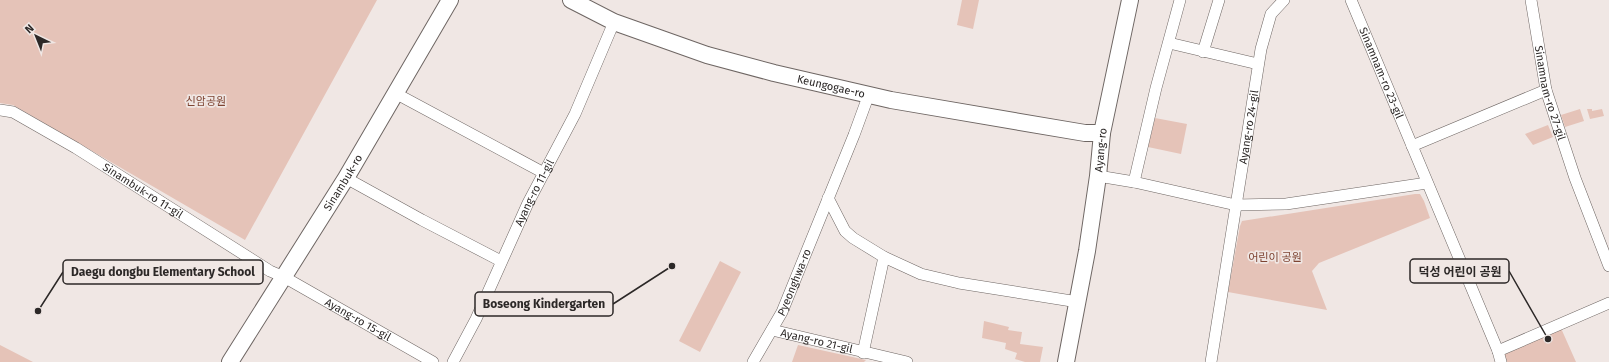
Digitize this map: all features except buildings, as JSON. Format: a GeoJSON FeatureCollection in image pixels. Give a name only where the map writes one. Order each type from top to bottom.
{"type":"FeatureCollection","features":[{"type":"Feature","properties":{"kind":"main road","name":"Sinambuk-ro"},"geometry":{"type":"LineString","coordinates":[[230,362],[346,178],[450,0]]}},
{"type":"Feature","properties":{"kind":"main road","name":"Keungogae-ro"},"geometry":{"type":"LineString","coordinates":[[571,0],[614,22],[717,58],[774,73],[891,100],[1077,131],[1102,133]]}},
{"type":"Feature","properties":{"kind":"main road","name":"Ayang-ro"},"geometry":{"type":"LineString","coordinates":[[1066,362],[1087,251],[1098,176],[1102,133],[1130,0]]}},
{"type":"Feature","properties":{"kind":"street"},"geometry":{"type":"LineString","coordinates":[[1134,182],[1156,88],[1180,0]]}},
{"type":"Feature","properties":{"kind":"street"},"geometry":{"type":"LineString","coordinates":[[1203,52],[1219,0]]}},
{"type":"Feature","properties":{"kind":"street","name":"Sinamnam-ro 23-gil"},"geometry":{"type":"LineString","coordinates":[[1351,0],[1499,357]]}},
{"type":"Feature","properties":{"kind":"street","name":"Sinamnam-ro 27-gil"},"geometry":{"type":"LineString","coordinates":[[1531,0],[1546,90],[1578,183],[1609,266]]}},
{"type":"Feature","properties":{"kind":"street","name":"Ayang-ro 24-gil"},"geometry":{"type":"LineString","coordinates":[[1211,362],[1258,64],[1271,14],[1281,1]]}},
{"type":"Feature","properties":{"kind":"street","name":"Ayang-ro 11-gil"},"geometry":{"type":"LineString","coordinates":[[453,362],[476,319],[501,262],[544,173],[575,114],[614,22]]}},
{"type":"Feature","properties":{"kind":"street"},"geometry":{"type":"LineString","coordinates":[[1169,43],[1258,64]]}},
{"type":"Feature","properties":{"kind":"street"},"geometry":{"type":"LineString","coordinates":[[1412,146],[1546,90]]}},
{"type":"Feature","properties":{"kind":"street"},"geometry":{"type":"LineString","coordinates":[[395,93],[544,173]]}},
{"type":"Feature","properties":{"kind":"street","name":"Pyeonghwa-ro"},"geometry":{"type":"LineString","coordinates":[[753,362],[782,312],[795,282],[854,135],[868,94]]}},
{"type":"Feature","properties":{"kind":"street","name":"Sinambuk-ro 11-gil"},"geometry":{"type":"LineString","coordinates":[[0,110],[13,112],[76,148],[270,271],[284,277]]}},
{"type":"Feature","properties":{"kind":"street"},"geometry":{"type":"LineString","coordinates":[[1098,176],[1134,182],[1236,205],[1286,204],[1427,184]]}},
{"type":"Feature","properties":{"kind":"street"},"geometry":{"type":"LineString","coordinates":[[346,178],[501,262]]}},
{"type":"Feature","properties":{"kind":"street"},"geometry":{"type":"LineString","coordinates":[[828,198],[845,231],[853,238],[884,257],[921,274],[959,283],[1078,302]]}},
{"type":"Feature","properties":{"kind":"street"},"geometry":{"type":"LineString","coordinates":[[863,353],[884,257]]}},
{"type":"Feature","properties":{"kind":"street","name":"Ayang-ro 15-gil"},"geometry":{"type":"LineString","coordinates":[[284,277],[433,362]]}},
{"type":"Feature","properties":{"kind":"street"},"geometry":{"type":"LineString","coordinates":[[1499,357],[1609,303]]}},
{"type":"Feature","properties":{"kind":"street","name":"Ayang-ro 21-gil"},"geometry":{"type":"LineString","coordinates":[[772,330],[863,353],[907,362]]}},
{"type":"Feature","properties":{"kind":"green space","name":"신암공원"},"geometry":{"type":"Polygon","coordinates":[[[0,0],[377,0],[245,240],[13,105],[0,103],[0,0]]]}},
{"type":"Feature","properties":{"kind":"green space"},"geometry":{"type":"Polygon","coordinates":[[[962,0],[979,0],[973,29],[957,25],[962,0]]]}},
{"type":"Feature","properties":{"kind":"green space"},"geometry":{"type":"Polygon","coordinates":[[[1580,109],[1584,121],[1565,127],[1561,115],[1580,109]]]}},
{"type":"Feature","properties":{"kind":"green space"},"geometry":{"type":"Polygon","coordinates":[[[1587,109],[1592,109],[1592,111],[1602,109],[1604,116],[1590,119],[1587,109]]]}},
{"type":"Feature","properties":{"kind":"green space"},"geometry":{"type":"Polygon","coordinates":[[[1155,118],[1187,124],[1181,154],[1148,147],[1155,118]]]}},
{"type":"Feature","properties":{"kind":"green space"},"geometry":{"type":"Polygon","coordinates":[[[1548,125],[1553,137],[1533,145],[1525,134],[1548,125]]]}},
{"type":"Feature","properties":{"kind":"green space","name":"어린이 공원"},"geometry":{"type":"Polygon","coordinates":[[[1420,194],[1430,218],[1319,263],[1312,271],[1327,310],[1228,292],[1242,221],[1420,194]]]}},
{"type":"Feature","properties":{"kind":"green space"},"geometry":{"type":"Polygon","coordinates":[[[720,261],[741,272],[700,352],[679,341],[720,261]]]}},
{"type":"Feature","properties":{"kind":"green space"},"geometry":{"type":"Polygon","coordinates":[[[984,321],[1009,327],[1008,330],[1022,332],[1020,344],[1043,347],[1040,362],[1025,362],[1015,359],[1017,353],[1005,349],[1006,343],[982,338],[984,321]]]}},
{"type":"Feature","properties":{"kind":"green space"},"geometry":{"type":"Polygon","coordinates":[[[1560,326],[1576,362],[1504,362],[1501,352],[1560,326]]]}},
{"type":"Feature","properties":{"kind":"green space"},"geometry":{"type":"Polygon","coordinates":[[[0,345],[33,362],[0,362],[0,345]]]}},
{"type":"Feature","properties":{"kind":"green space"},"geometry":{"type":"Polygon","coordinates":[[[798,345],[866,360],[864,362],[792,362],[798,345]]]}},
{"type":"Feature","properties":{"kind":"place","name":"Boseong Kindergarten"},"geometry":{"type":"Point","coordinates":[672,266]}},
{"type":"Feature","properties":{"kind":"place","name":"Daegu dongbu Elementary School"},"geometry":{"type":"Point","coordinates":[38,311]}},
{"type":"Feature","properties":{"kind":"place","name":"덕성 어린이 공원"},"geometry":{"type":"Point","coordinates":[1548,339]}}]}
